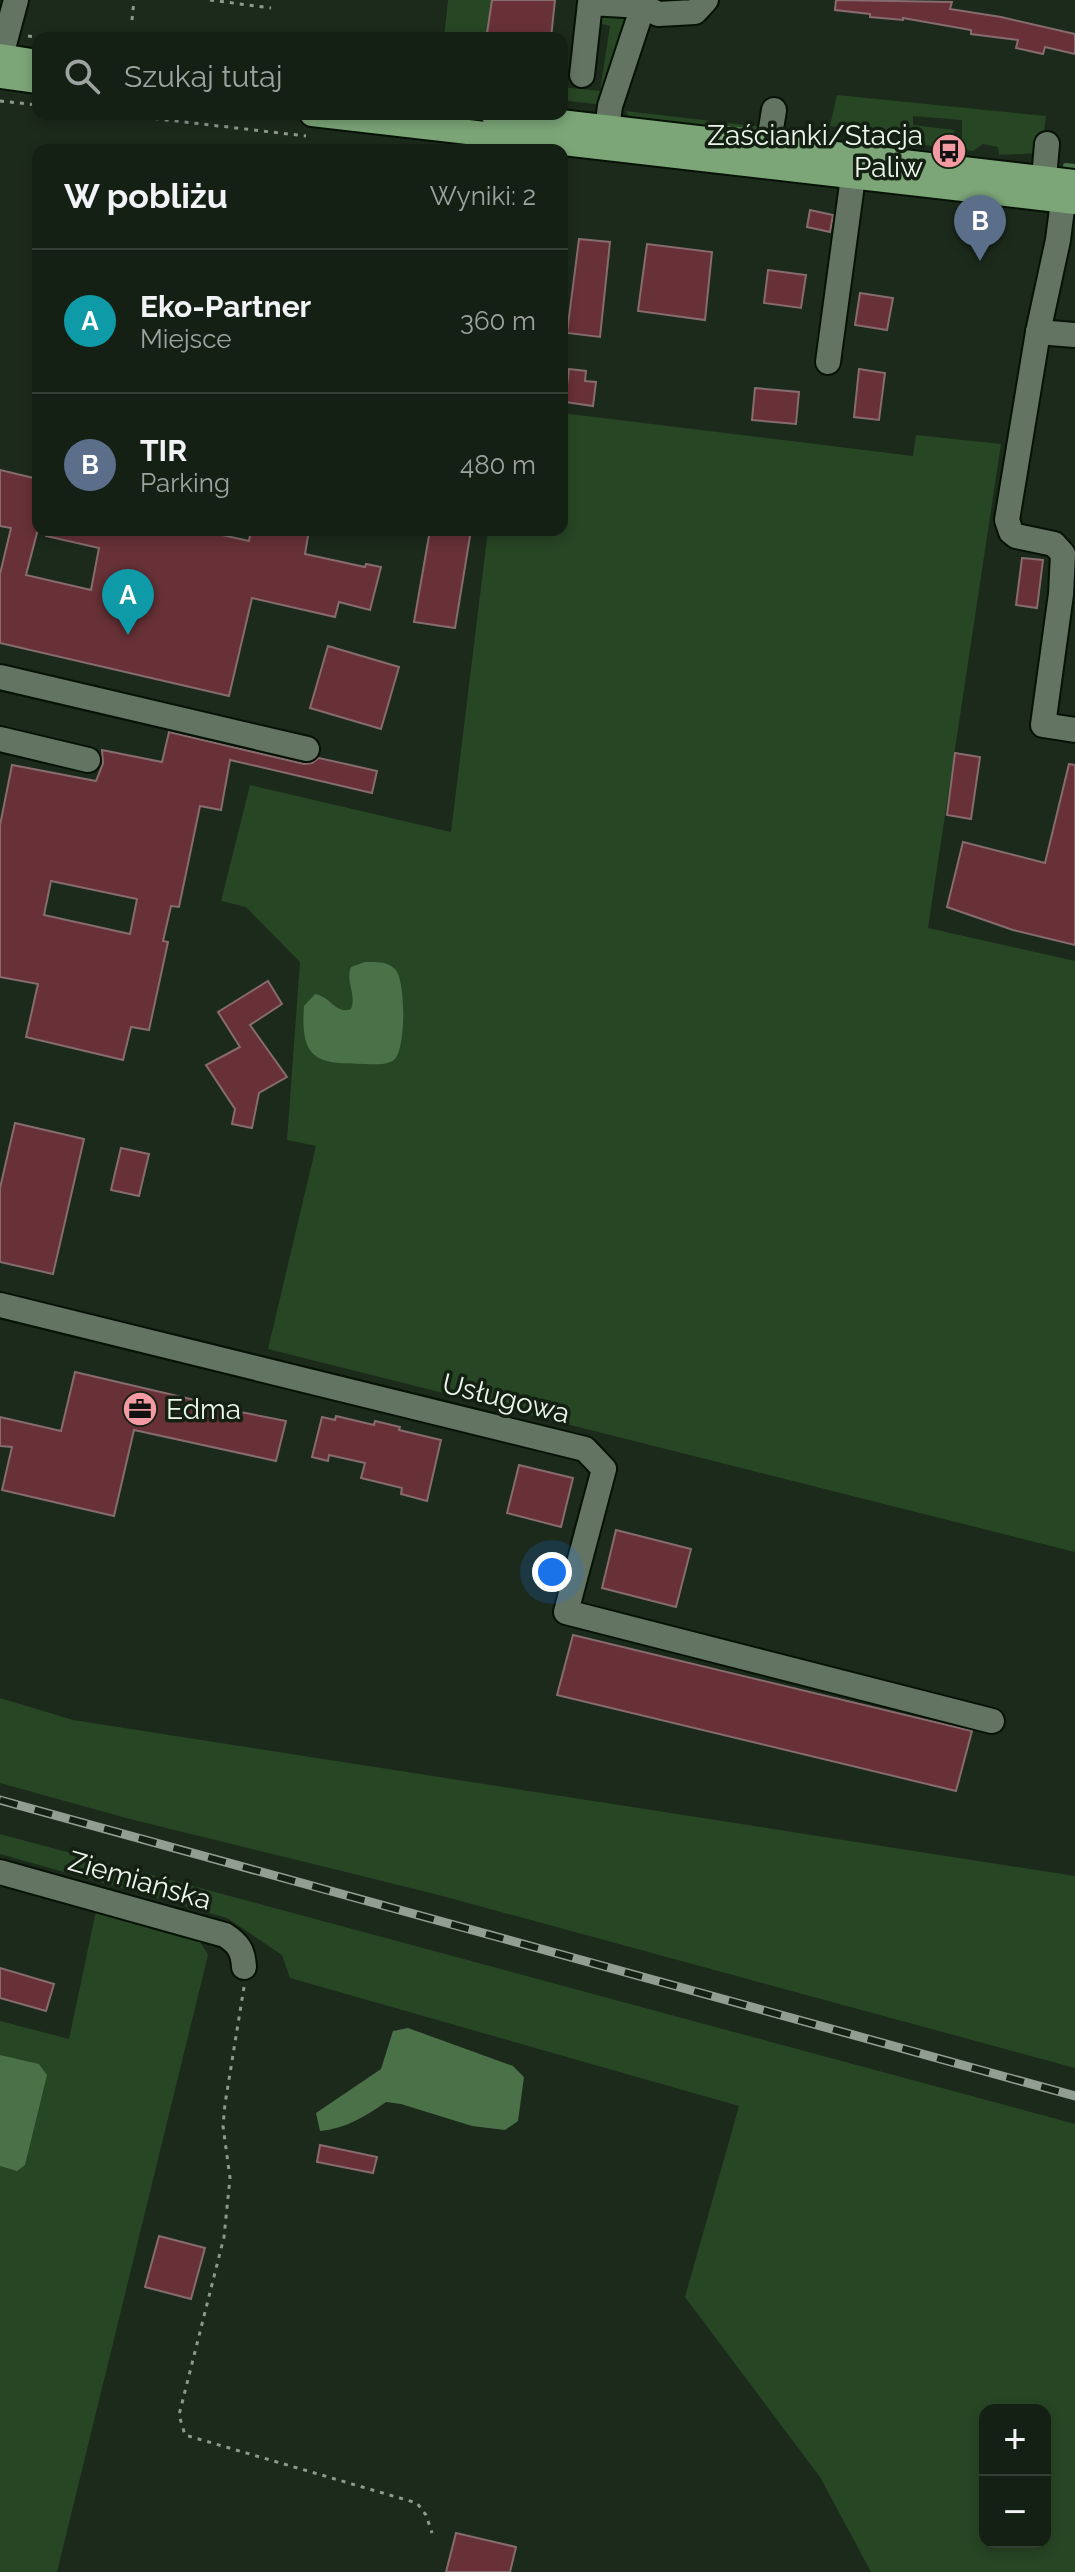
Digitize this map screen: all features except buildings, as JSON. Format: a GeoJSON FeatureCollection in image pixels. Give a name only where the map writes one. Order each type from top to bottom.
{"type":"FeatureCollection","features":[{"type":"Feature","properties":{"kind":"main road"},"geometry":{"type":"LineString","coordinates":[[0,63],[32,62]]}},
{"type":"Feature","properties":{"kind":"main road"},"geometry":{"type":"LineString","coordinates":[[0,63],[32,70]]}},
{"type":"Feature","properties":{"kind":"main road"},"geometry":{"type":"LineString","coordinates":[[0,63],[32,78]]}},
{"type":"Feature","properties":{"kind":"main road"},"geometry":{"type":"LineString","coordinates":[[311,125],[393,124],[409,120]]}},
{"type":"Feature","properties":{"kind":"main road"},"geometry":{"type":"LineString","coordinates":[[435,120],[1064,189]]}},
{"type":"Feature","properties":{"kind":"main road"},"geometry":{"type":"LineString","coordinates":[[521,120],[606,138]]}},
{"type":"Feature","properties":{"kind":"street"},"geometry":{"type":"LineString","coordinates":[[0,63],[16,0]]}},
{"type":"Feature","properties":{"kind":"street"},"geometry":{"type":"LineString","coordinates":[[582,75],[590,3],[644,3],[658,14],[695,12],[706,0]]}},
{"type":"Feature","properties":{"kind":"street"},"geometry":{"type":"LineString","coordinates":[[606,138],[610,106],[644,3]]}},
{"type":"Feature","properties":{"kind":"street"},"geometry":{"type":"LineString","coordinates":[[766,157],[774,110]]}},
{"type":"Feature","properties":{"kind":"street"},"geometry":{"type":"LineString","coordinates":[[1047,144],[1064,189],[1066,242],[1038,332],[1007,520],[1016,536],[1054,544],[1063,554],[1061,594],[1043,725],[1075,730]]}},
{"type":"Feature","properties":{"kind":"street"},"geometry":{"type":"LineString","coordinates":[[828,362],[854,167]]}},
{"type":"Feature","properties":{"kind":"street"},"geometry":{"type":"LineString","coordinates":[[1038,332],[1075,335]]}},
{"type":"Feature","properties":{"kind":"street"},"geometry":{"type":"LineString","coordinates":[[0,677],[307,749]]}},
{"type":"Feature","properties":{"kind":"street"},"geometry":{"type":"LineString","coordinates":[[0,739],[88,760]]}},
{"type":"Feature","properties":{"kind":"street","name":"Usługowa"},"geometry":{"type":"LineString","coordinates":[[0,1305],[585,1449],[604,1469],[566,1612],[992,1721]]}},
{"type":"Feature","properties":{"kind":"street","name":"Ziemiańska"},"geometry":{"type":"LineString","coordinates":[[0,1872],[225,1935],[235,1941],[243,1952],[244,1967]]}},
{"type":"Feature","properties":{"kind":"path"},"geometry":{"type":"LineString","coordinates":[[132,20],[134,0]]}},
{"type":"Feature","properties":{"kind":"path"},"geometry":{"type":"LineString","coordinates":[[210,0],[271,8]]}},
{"type":"Feature","properties":{"kind":"path"},"geometry":{"type":"LineString","coordinates":[[0,101],[32,104]]}},
{"type":"Feature","properties":{"kind":"path"},"geometry":{"type":"LineString","coordinates":[[222,120],[311,125]]}},
{"type":"Feature","properties":{"kind":"path"},"geometry":{"type":"LineString","coordinates":[[244,1967],[244,1987],[223,2126],[230,2178],[224,2237],[179,2415],[185,2435],[417,2503],[426,2515],[432,2533]]}},
{"type":"Feature","properties":{"kind":"shaded area"},"geometry":{"type":"Polygon","coordinates":[[[448,0],[492,0],[487,32],[445,32],[448,0]]]}},
{"type":"Feature","properties":{"kind":"shaded area"},"geometry":{"type":"Polygon","coordinates":[[[597,9],[628,18],[602,105],[568,101],[568,88],[600,91],[610,26],[597,23],[597,9]]]}},
{"type":"Feature","properties":{"kind":"shaded area"},"geometry":{"type":"Polygon","coordinates":[[[837,95],[1046,116],[1041,153],[999,155],[998,147],[983,144],[973,151],[962,149],[962,120],[913,116],[913,125],[954,130],[953,148],[902,143],[900,136],[892,133],[881,135],[830,126],[837,95]]]}},
{"type":"Feature","properties":{"kind":"shaded area"},"geometry":{"type":"Polygon","coordinates":[[[625,111],[764,127],[760,137],[636,127],[625,111]]]}},
{"type":"Feature","properties":{"kind":"shaded area"},"geometry":{"type":"Polygon","coordinates":[[[568,414],[913,456],[916,435],[1001,444],[928,928],[1075,961],[1075,1552],[268,1349],[316,1146],[287,1140],[300,962],[246,907],[221,901],[250,785],[451,832],[487,536],[568,536],[568,414]]]}},
{"type":"Feature","properties":{"kind":"shaded area"},"geometry":{"type":"Polygon","coordinates":[[[365,962],[381,962],[395,969],[399,976],[403,1014],[399,1052],[392,1061],[381,1064],[323,1060],[309,1048],[305,1038],[304,1006],[315,994],[341,1009],[351,1009],[351,967],[365,962]]]}},
{"type":"Feature","properties":{"kind":"shaded area"},"geometry":{"type":"Polygon","coordinates":[[[0,1698],[73,1720],[1075,1876],[1075,2068],[435,1894],[130,1819],[0,1783],[0,1698]]]}},
{"type":"Feature","properties":{"kind":"shaded area"},"geometry":{"type":"Polygon","coordinates":[[[0,1834],[1075,2124],[1075,2572],[871,2572],[820,2477],[685,2297],[739,2106],[290,1978],[282,1955],[227,1918],[0,1854],[0,1834]]]}},
{"type":"Feature","properties":{"kind":"shaded area"},"geometry":{"type":"Polygon","coordinates":[[[96,1911],[198,1938],[208,1955],[57,2572],[0,2572],[0,2021],[69,2039],[96,1911]]]}},
{"type":"Feature","properties":{"kind":"shaded area"},"geometry":{"type":"Polygon","coordinates":[[[408,2028],[513,2066],[524,2077],[518,2121],[505,2130],[472,2126],[386,2102],[355,2121],[320,2131],[316,2113],[381,2069],[393,2031],[408,2028]]]}},
{"type":"Feature","properties":{"kind":"shaded area"},"geometry":{"type":"Polygon","coordinates":[[[0,2055],[39,2064],[47,2075],[25,2165],[17,2171],[0,2166],[0,2055]]]}},
{"type":"Feature","properties":{"kind":"waterway"},"geometry":{"type":"LineString","coordinates":[[708,127],[760,132]]}},
{"type":"Feature","properties":{"kind":"waterway"},"geometry":{"type":"LineString","coordinates":[[790,136],[824,140]]}},
{"type":"Feature","properties":{"kind":"waterway"},"geometry":{"type":"LineString","coordinates":[[850,142],[863,146]]}},
{"type":"Feature","properties":{"kind":"waterway"},"geometry":{"type":"LineString","coordinates":[[1066,166],[1075,167]]}},
{"type":"Feature","properties":{"kind":"railway"},"geometry":{"type":"LineString","coordinates":[[0,1800],[1075,2096]]}},
{"type":"Feature","properties":{"kind":"place","name":"Zaścianki/Stacja Paliw"},"geometry":{"type":"Point","coordinates":[949,151]}},
{"type":"Feature","properties":{"kind":"place","name":"TIR"},"geometry":{"type":"Point","coordinates":[980,261]}},
{"type":"Feature","properties":{"kind":"place","name":"Eko-Partner"},"geometry":{"type":"Point","coordinates":[128,635]}},
{"type":"Feature","properties":{"kind":"place","name":"Edma"},"geometry":{"type":"Point","coordinates":[140,1409]}}]}
